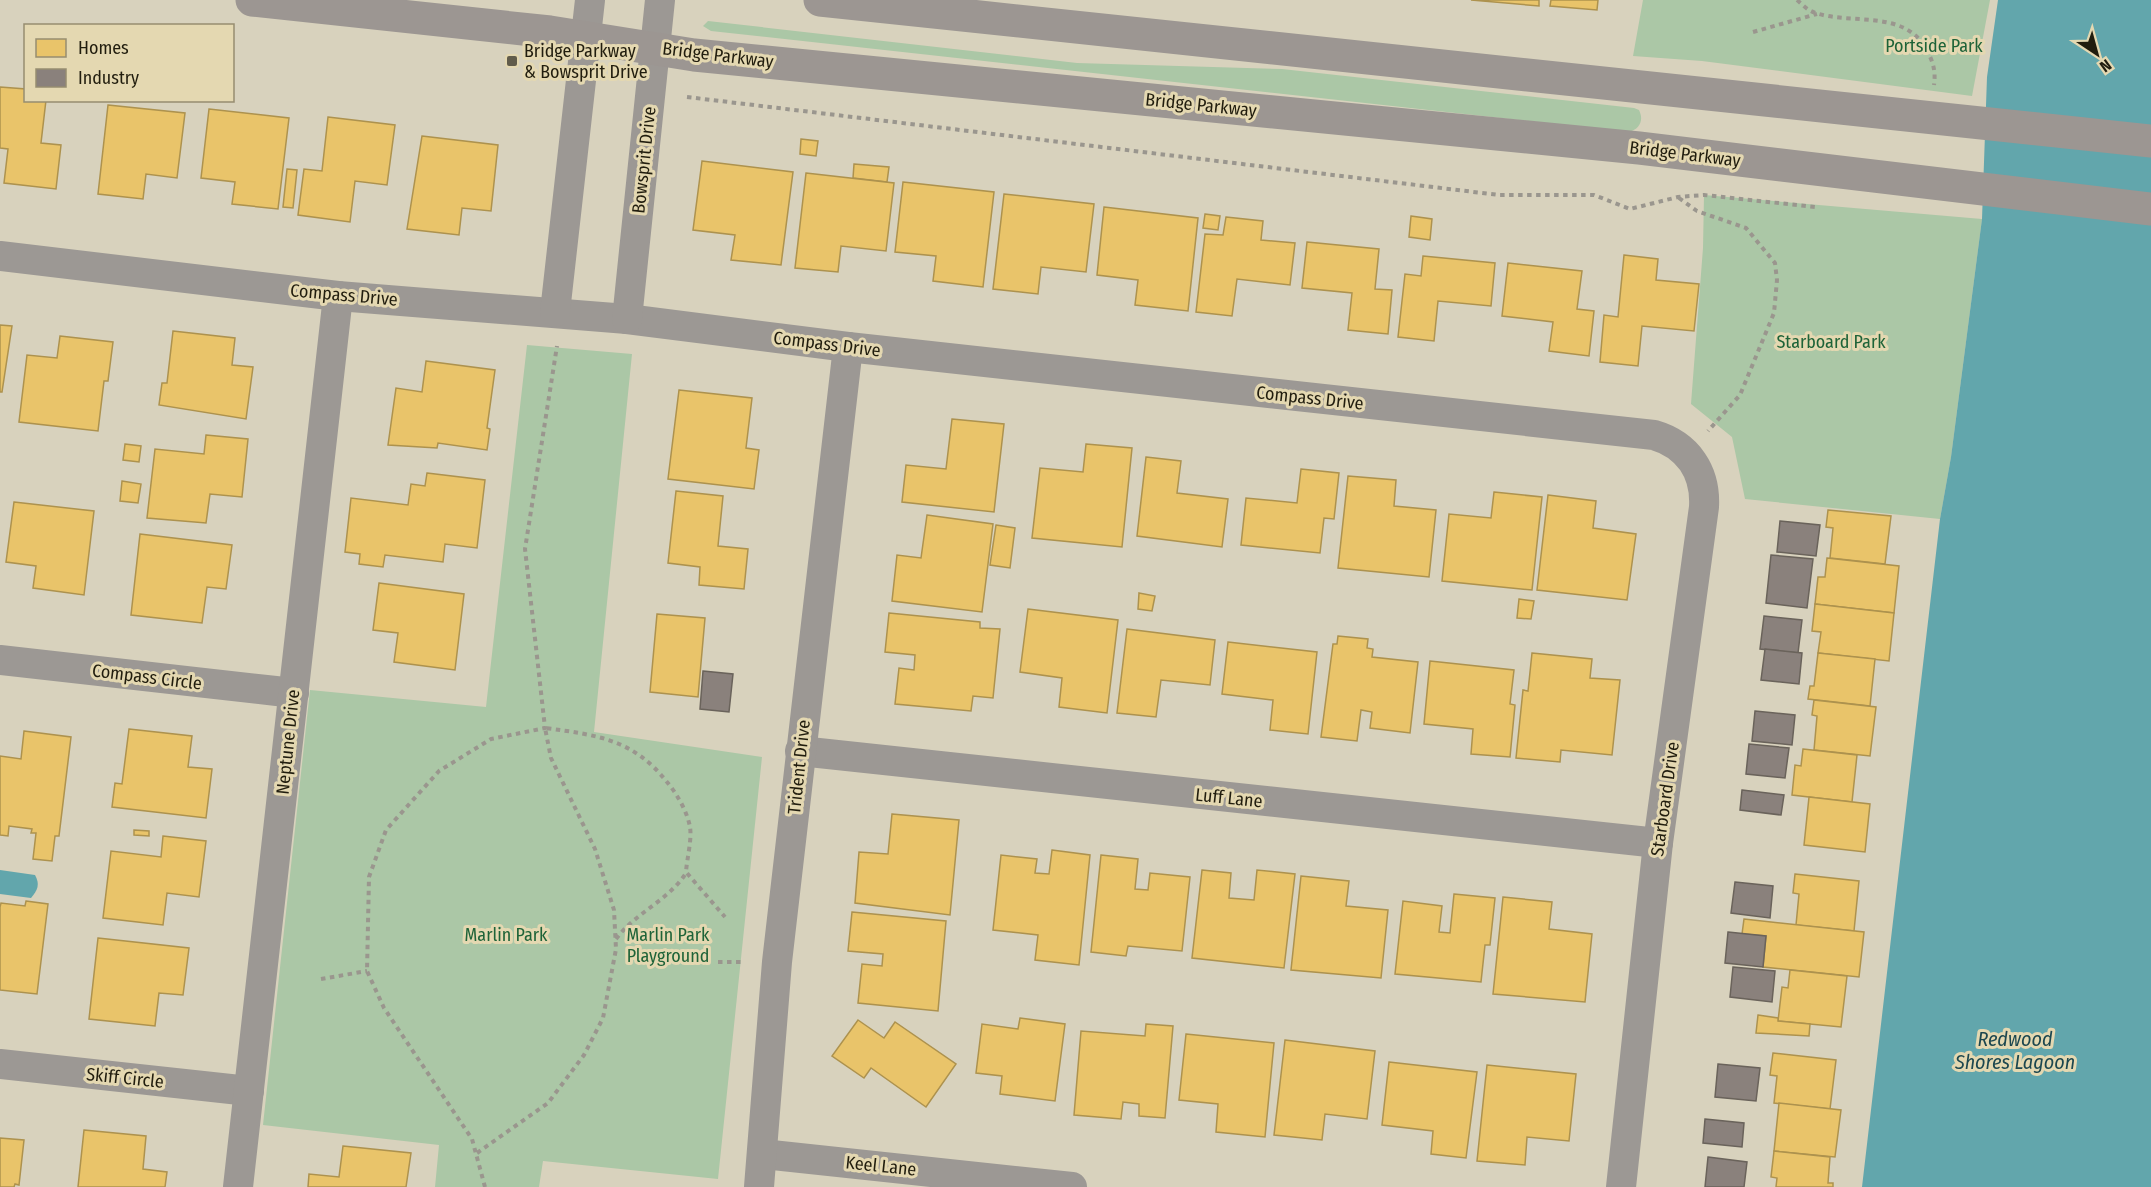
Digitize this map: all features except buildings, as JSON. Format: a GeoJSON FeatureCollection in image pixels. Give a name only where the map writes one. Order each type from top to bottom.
{"type":"FeatureCollection","features":[{"type":"Feature","properties":{"kind":"street","name":"Bridge Parkway"},"geometry":{"type":"LineString","coordinates":[[252,0],[586,36],[694,55],[1639,148],[2151,209]]}},
{"type":"Feature","properties":{"kind":"street"},"geometry":{"type":"LineString","coordinates":[[559,313],[590,0]]}},
{"type":"Feature","properties":{"kind":"street","name":"Bowsprit Drive"},"geometry":{"type":"LineString","coordinates":[[627,319],[660,0]]}},
{"type":"Feature","properties":{"kind":"street"},"geometry":{"type":"LineString","coordinates":[[820,0],[2151,141]]}},
{"type":"Feature","properties":{"kind":"street","name":"Compass Drive"},"geometry":{"type":"LineString","coordinates":[[0,256],[338,296],[627,319],[848,347],[1654,435],[1671,441],[1687,453]]}},
{"type":"Feature","properties":{"kind":"street","name":"Neptune Drive"},"geometry":{"type":"LineString","coordinates":[[238,1187],[338,296]]}},
{"type":"Feature","properties":{"kind":"street","name":"Trident Drive"},"geometry":{"type":"LineString","coordinates":[[759,1187],[777,962],[848,347]]}},
{"type":"Feature","properties":{"kind":"street","name":"Starboard Drive"},"geometry":{"type":"LineString","coordinates":[[1621,1187],[1658,843],[1704,507],[1705,495],[1697,467],[1687,453]]}},
{"type":"Feature","properties":{"kind":"street","name":"Compass Circle"},"geometry":{"type":"LineString","coordinates":[[0,660],[294,693]]}},
{"type":"Feature","properties":{"kind":"street","name":"Luff Lane"},"geometry":{"type":"LineString","coordinates":[[801,752],[1658,843]]}},
{"type":"Feature","properties":{"kind":"street","name":"Skiff Circle"},"geometry":{"type":"LineString","coordinates":[[0,1064],[249,1091]]}},
{"type":"Feature","properties":{"kind":"street","name":"Keel Lane"},"geometry":{"type":"LineString","coordinates":[[762,1154],[1072,1187]]}},
{"type":"Feature","properties":{"kind":"path"},"geometry":{"type":"LineString","coordinates":[[1797,0],[1817,14]]}},
{"type":"Feature","properties":{"kind":"path"},"geometry":{"type":"LineString","coordinates":[[1753,32],[1817,14],[1892,23],[1915,35],[1924,44],[1934,64],[1933,92]]}},
{"type":"Feature","properties":{"kind":"path"},"geometry":{"type":"LineString","coordinates":[[687,97],[1499,195],[1594,195],[1630,209],[1678,197],[1723,196]]}},
{"type":"Feature","properties":{"kind":"path"},"geometry":{"type":"LineString","coordinates":[[1678,197],[1697,211],[1746,228],[1775,263],[1778,280],[1773,313],[1740,395],[1687,453]]}},
{"type":"Feature","properties":{"kind":"path"},"geometry":{"type":"LineString","coordinates":[[477,1153],[548,1103],[584,1055],[603,1018],[616,950],[614,910],[595,849],[551,758],[545,728],[525,549],[559,313]]}},
{"type":"Feature","properties":{"kind":"path"},"geometry":{"type":"LineString","coordinates":[[485,1187],[477,1153],[458,1117],[384,1008],[367,971],[369,877],[386,830],[439,771],[491,739],[545,728],[586,734],[630,748],[653,765],[677,795],[690,827],[686,872],[668,896],[628,923],[616,939]]}},
{"type":"Feature","properties":{"kind":"path"},"geometry":{"type":"LineString","coordinates":[[686,872],[725,917]]}},
{"type":"Feature","properties":{"kind":"path"},"geometry":{"type":"LineString","coordinates":[[321,979],[367,971]]}},
{"type":"Feature","properties":{"kind":"green space","name":"Portside Park"},"geometry":{"type":"Polygon","coordinates":[[[1643,0],[1990,0],[1972,96],[1702,61],[1633,56],[1643,0]]]}},
{"type":"Feature","properties":{"kind":"green space"},"geometry":{"type":"Polygon","coordinates":[[[708,21],[1077,63],[1282,69],[1634,108],[1639,110],[1641,121],[1636,129],[1629,132],[711,31],[703,26],[708,21]]]}},
{"type":"Feature","properties":{"kind":"green space","name":"Starboard Park"},"geometry":{"type":"Polygon","coordinates":[[[1704,195],[1982,219],[1951,457],[1940,519],[1745,499],[1732,437],[1691,404],[1703,248],[1704,195]]]}},
{"type":"Feature","properties":{"kind":"green space","name":"Marlin Park"},"geometry":{"type":"Polygon","coordinates":[[[527,345],[632,354],[594,732],[762,757],[718,1179],[543,1161],[539,1187],[435,1187],[439,1145],[263,1125],[310,690],[486,707],[527,345]]]}},
{"type":"Feature","properties":{"kind":"water","name":"Redwood Shores Lagoon"},"geometry":{"type":"Polygon","coordinates":[[[1998,0],[2151,0],[2151,1187],[1862,1187],[1940,519],[1951,457],[1982,219],[1987,77],[1998,0]]]}},
{"type":"Feature","properties":{"kind":"water"},"geometry":{"type":"Polygon","coordinates":[[[0,870],[35,875],[37,887],[31,898],[0,894],[0,870]]]}},
{"type":"Feature","properties":{"kind":"place","name":"Bridge Parkway & Bowsprit Drive"},"geometry":{"type":"Point","coordinates":[512,61]}},
{"type":"Feature","properties":{"kind":"park label","name":"Marlin Park Playground"},"geometry":{"type":"Point","coordinates":[668,945]}}]}
